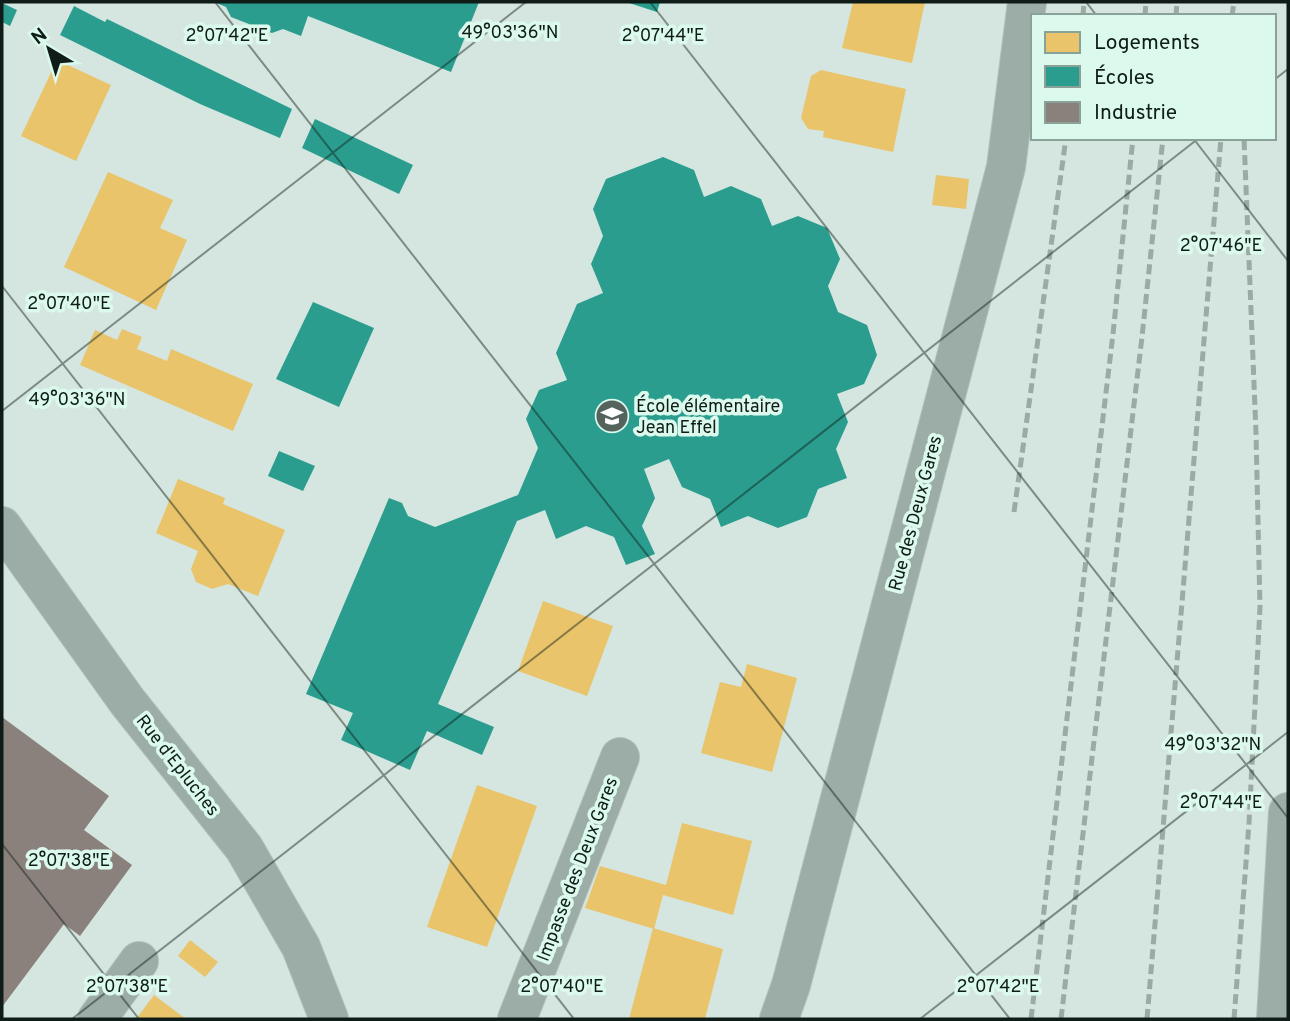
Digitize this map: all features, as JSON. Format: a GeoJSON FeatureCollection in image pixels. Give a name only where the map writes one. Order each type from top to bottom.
{"type":"FeatureCollection","features":[{"type":"Feature","properties":{"kind":"street","name":"Rue des Deux Gares"},"geometry":{"type":"LineString","coordinates":[[779,1019],[791,985],[1006,167],[1027,2]]}},
{"type":"Feature","properties":{"kind":"street","name":"Rue d'Epluches"},"geometry":{"type":"LineString","coordinates":[[2,526],[127,701],[244,848],[301,947],[329,1019]]}},
{"type":"Feature","properties":{"kind":"street","name":"Impasse des Deux Gares"},"geometry":{"type":"LineString","coordinates":[[517,1019],[620,757]]}},
{"type":"Feature","properties":{"kind":"street"},"geometry":{"type":"LineString","coordinates":[[1276,1019],[1288,812]]}},
{"type":"Feature","properties":{"kind":"street"},"geometry":{"type":"LineString","coordinates":[[97,1019],[139,961]]}},
{"type":"Feature","properties":{"kind":"building: Logements"},"geometry":{"type":"Polygon","coordinates":[[[853,2],[925,2],[912,63],[842,48],[853,2]]]}},
{"type":"Feature","properties":{"kind":"building: Logements"},"geometry":{"type":"Polygon","coordinates":[[[57,60],[111,85],[76,161],[21,136],[57,60]]]}},
{"type":"Feature","properties":{"kind":"building: Logements"},"geometry":{"type":"Polygon","coordinates":[[[821,70],[906,89],[893,152],[823,137],[824,131],[808,129],[801,118],[811,76],[821,70]]]}},
{"type":"Feature","properties":{"kind":"building: Logements"},"geometry":{"type":"Polygon","coordinates":[[[108,172],[173,200],[160,228],[187,240],[156,310],[64,267],[108,172]]]}},
{"type":"Feature","properties":{"kind":"building: Logements"},"geometry":{"type":"Polygon","coordinates":[[[936,175],[969,179],[966,209],[932,205],[936,175]]]}},
{"type":"Feature","properties":{"kind":"building: Logements"},"geometry":{"type":"Polygon","coordinates":[[[122,329],[142,337],[137,349],[167,361],[171,349],[253,384],[233,431],[80,365],[95,330],[117,340],[122,329]]]}},
{"type":"Feature","properties":{"kind":"building: Logements"},"geometry":{"type":"Polygon","coordinates":[[[178,479],[225,498],[223,504],[285,530],[258,596],[228,584],[212,589],[196,582],[191,569],[198,551],[156,533],[178,479]]]}},
{"type":"Feature","properties":{"kind":"building: Logements"},"geometry":{"type":"Polygon","coordinates":[[[543,601],[613,626],[587,696],[518,671],[543,601]]]}},
{"type":"Feature","properties":{"kind":"building: Logements"},"geometry":{"type":"Polygon","coordinates":[[[747,664],[797,678],[772,772],[701,753],[720,682],[741,687],[747,664]]]}},
{"type":"Feature","properties":{"kind":"building: Logements"},"geometry":{"type":"Polygon","coordinates":[[[477,785],[537,806],[487,947],[427,927],[477,785]]]}},
{"type":"Feature","properties":{"kind":"building: Logements"},"geometry":{"type":"Polygon","coordinates":[[[682,823],[752,841],[733,915],[663,895],[654,929],[585,908],[600,866],[666,885],[682,823]]]}},
{"type":"Feature","properties":{"kind":"building: Logements"},"geometry":{"type":"Polygon","coordinates":[[[653,928],[723,949],[705,1019],[629,1019],[653,928]]]}},
{"type":"Feature","properties":{"kind":"building: Logements"},"geometry":{"type":"Polygon","coordinates":[[[190,940],[218,962],[205,977],[178,956],[190,940]]]}},
{"type":"Feature","properties":{"kind":"building: Logements"},"geometry":{"type":"Polygon","coordinates":[[[154,995],[186,1019],[136,1019],[154,995]]]}},
{"type":"Feature","properties":{"kind":"building: Écoles"},"geometry":{"type":"Polygon","coordinates":[[[214,2],[479,2],[451,72],[308,16],[301,36],[283,29],[272,33],[231,17],[226,7],[214,2]]]}},
{"type":"Feature","properties":{"kind":"building: Écoles"},"geometry":{"type":"Polygon","coordinates":[[[626,2],[660,2],[657,12],[626,2]]]}},
{"type":"Feature","properties":{"kind":"building: Écoles"},"geometry":{"type":"Polygon","coordinates":[[[2,3],[17,10],[10,26],[2,22],[2,3]]]}},
{"type":"Feature","properties":{"kind":"building: Écoles"},"geometry":{"type":"Polygon","coordinates":[[[74,6],[105,22],[107,19],[292,109],[280,138],[200,104],[60,35],[74,6]]]}},
{"type":"Feature","properties":{"kind":"building: Écoles"},"geometry":{"type":"Polygon","coordinates":[[[315,119],[413,165],[399,194],[302,148],[315,119]]]}},
{"type":"Feature","properties":{"kind":"building: Écoles"},"geometry":{"type":"Polygon","coordinates":[[[663,157],[694,170],[704,197],[731,186],[761,199],[772,226],[798,216],[827,228],[840,259],[828,286],[838,312],[867,325],[877,355],[864,384],[837,394],[848,422],[836,449],[847,478],[818,489],[807,517],[778,528],[748,516],[721,527],[710,499],[682,487],[669,459],[644,469],[655,498],[642,526],[655,554],[626,565],[614,537],[586,526],[556,539],[545,510],[517,521],[438,704],[494,727],[482,755],[427,731],[410,770],[341,740],[353,713],[306,694],[389,498],[402,503],[408,516],[435,527],[518,495],[538,448],[526,419],[539,390],[567,380],[556,353],[577,304],[603,293],[591,264],[603,236],[593,209],[606,179],[663,157]]]}},
{"type":"Feature","properties":{"kind":"building: Écoles"},"geometry":{"type":"Polygon","coordinates":[[[313,302],[374,328],[339,407],[276,379],[313,302]]]}},
{"type":"Feature","properties":{"kind":"building: Écoles"},"geometry":{"type":"Polygon","coordinates":[[[279,451],[315,466],[303,491],[268,476],[279,451]]]}},
{"type":"Feature","properties":{"kind":"building: Industrie"},"geometry":{"type":"Polygon","coordinates":[[[2,717],[109,796],[84,830],[132,865],[80,936],[64,924],[2,1007],[2,717]]]}},
{"type":"Feature","properties":{"kind":"railway"},"geometry":{"type":"LineString","coordinates":[[1083,14],[1084,2]]}},
{"type":"Feature","properties":{"kind":"railway"},"geometry":{"type":"LineString","coordinates":[[1145,14],[1146,2]]}},
{"type":"Feature","properties":{"kind":"railway"},"geometry":{"type":"LineString","coordinates":[[1176,14],[1177,2]]}},
{"type":"Feature","properties":{"kind":"railway"},"geometry":{"type":"LineString","coordinates":[[1232,14],[1234,2]]}},
{"type":"Feature","properties":{"kind":"railway"},"geometry":{"type":"LineString","coordinates":[[1014,512],[1066,140]]}},
{"type":"Feature","properties":{"kind":"railway"},"geometry":{"type":"LineString","coordinates":[[1031,1019],[1113,334],[1133,140]]}},
{"type":"Feature","properties":{"kind":"railway"},"geometry":{"type":"LineString","coordinates":[[1061,1019],[1163,140]]}},
{"type":"Feature","properties":{"kind":"railway"},"geometry":{"type":"LineString","coordinates":[[1147,1019],[1221,140]]}},
{"type":"Feature","properties":{"kind":"railway"},"geometry":{"type":"LineString","coordinates":[[1234,1019],[1249,823],[1260,607],[1244,140]]}},
{"type":"Feature","properties":{"kind":"place","name":"École élémentaire Jean Effel"},"geometry":{"type":"Point","coordinates":[612,416]}}]}
